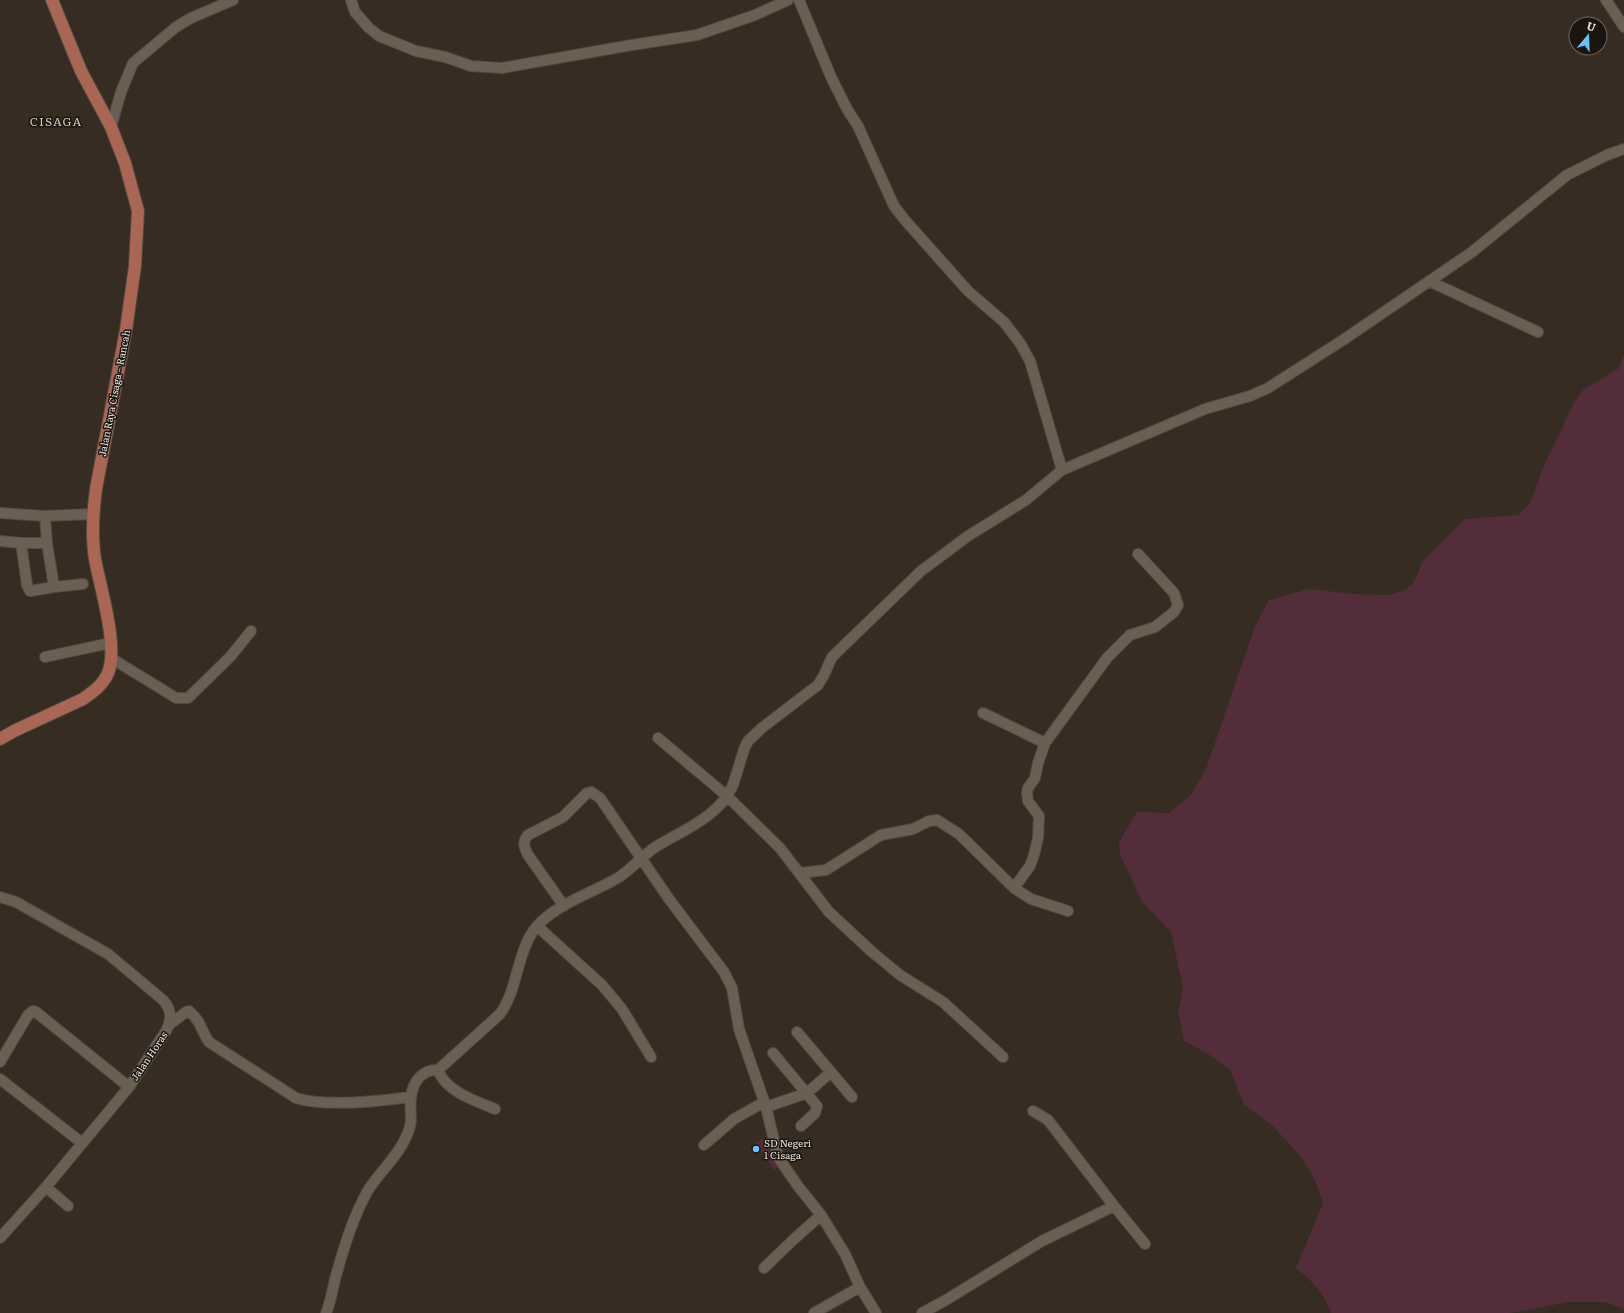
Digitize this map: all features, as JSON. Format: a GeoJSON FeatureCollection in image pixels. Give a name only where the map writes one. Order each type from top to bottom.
{"type":"FeatureCollection","features":[{"type":"Feature","properties":{"kind":"main road","name":"Jalan Raya Cisaga – Rancah"},"geometry":{"type":"LineString","coordinates":[[0,739],[91,694],[109,672],[111,658],[106,607],[95,558],[92,514],[126,330],[135,266],[138,211],[135,195],[125,163],[111,127],[81,71],[52,0]]}},
{"type":"Feature","properties":{"kind":"street"},"geometry":{"type":"LineString","coordinates":[[111,127],[121,92],[133,63],[176,27],[191,18],[232,0]]}},
{"type":"Feature","properties":{"kind":"street"},"geometry":{"type":"LineString","coordinates":[[351,0],[355,12],[368,27],[379,36],[416,51],[445,57],[470,66],[502,68],[697,35],[755,16],[788,0]]}},
{"type":"Feature","properties":{"kind":"street"},"geometry":{"type":"LineString","coordinates":[[799,0],[831,77],[847,110],[858,126],[894,206],[968,291],[1004,322],[1020,343],[1030,361],[1062,470]]}},
{"type":"Feature","properties":{"kind":"street"},"geometry":{"type":"LineString","coordinates":[[1606,0],[1624,27]]}},
{"type":"Feature","properties":{"kind":"street"},"geometry":{"type":"LineString","coordinates":[[326,1313],[338,1268],[356,1214],[367,1192],[378,1175],[394,1156],[407,1136],[412,1117],[411,1097],[414,1085],[426,1071],[438,1070],[494,1020],[504,1009],[531,933],[553,912],[618,878],[654,848],[691,827],[722,803],[732,788],[744,747],[748,741],[763,727],[818,685],[832,657],[921,571],[968,536],[1026,500],[1062,470],[1205,409],[1250,396],[1268,388],[1343,340],[1472,252],[1567,175],[1607,155],[1624,149]]}},
{"type":"Feature","properties":{"kind":"street"},"geometry":{"type":"LineString","coordinates":[[1429,281],[1538,332]]}},
{"type":"Feature","properties":{"kind":"street"},"geometry":{"type":"LineString","coordinates":[[0,513],[45,516],[92,514]]}},
{"type":"Feature","properties":{"kind":"street"},"geometry":{"type":"LineString","coordinates":[[45,516],[47,543],[54,587]]}},
{"type":"Feature","properties":{"kind":"street"},"geometry":{"type":"LineString","coordinates":[[0,541],[47,543]]}},
{"type":"Feature","properties":{"kind":"street"},"geometry":{"type":"LineString","coordinates":[[21,543],[29,591],[32,592],[54,587],[83,584]]}},
{"type":"Feature","properties":{"kind":"street"},"geometry":{"type":"LineString","coordinates":[[1014,888],[1030,866],[1038,838],[1039,816],[1028,801],[1027,793],[1028,788],[1035,778],[1045,743],[1107,658],[1130,635],[1155,627],[1174,612],[1178,605],[1174,593],[1138,554]]}},
{"type":"Feature","properties":{"kind":"street"},"geometry":{"type":"LineString","coordinates":[[111,658],[176,698],[188,698],[230,658],[251,631]]}},
{"type":"Feature","properties":{"kind":"street"},"geometry":{"type":"LineString","coordinates":[[45,657],[110,643]]}},
{"type":"Feature","properties":{"kind":"street"},"geometry":{"type":"LineString","coordinates":[[983,713],[1045,743]]}},
{"type":"Feature","properties":{"kind":"street"},"geometry":{"type":"LineString","coordinates":[[658,738],[727,796],[787,856],[829,912],[871,951],[900,974],[943,1002],[1003,1057]]}},
{"type":"Feature","properties":{"kind":"street"},"geometry":{"type":"LineString","coordinates":[[564,906],[528,855],[524,848],[525,839],[528,835],[568,813],[587,793],[595,794],[600,798],[705,948],[724,972],[732,988],[739,1030],[765,1105],[780,1161],[821,1215],[845,1254],[860,1287],[876,1313]]}},
{"type":"Feature","properties":{"kind":"street"},"geometry":{"type":"LineString","coordinates":[[800,873],[826,870],[833,867],[874,838],[881,835],[913,829],[929,821],[937,820],[959,834],[1014,888],[1031,899],[1068,911]]}},
{"type":"Feature","properties":{"kind":"street","name":"Jalan Horas"},"geometry":{"type":"LineString","coordinates":[[0,897],[16,902],[108,954],[163,1000],[170,1010],[170,1024],[129,1087],[46,1187],[0,1238]]}},
{"type":"Feature","properties":{"kind":"street"},"geometry":{"type":"LineString","coordinates":[[537,926],[602,985],[622,1009],[651,1057]]}},
{"type":"Feature","properties":{"kind":"street"},"geometry":{"type":"LineString","coordinates":[[170,1024],[189,1011],[201,1024],[205,1037],[209,1042],[296,1098],[305,1101],[345,1102],[411,1097]]}},
{"type":"Feature","properties":{"kind":"street"},"geometry":{"type":"LineString","coordinates":[[0,1062],[4,1045],[30,1012],[36,1012],[129,1087]]}},
{"type":"Feature","properties":{"kind":"street"},"geometry":{"type":"LineString","coordinates":[[797,1032],[852,1097]]}},
{"type":"Feature","properties":{"kind":"street"},"geometry":{"type":"LineString","coordinates":[[773,1053],[816,1104],[817,1108],[815,1113],[801,1126]]}},
{"type":"Feature","properties":{"kind":"street"},"geometry":{"type":"LineString","coordinates":[[438,1070],[446,1083],[460,1093],[495,1109]]}},
{"type":"Feature","properties":{"kind":"street"},"geometry":{"type":"LineString","coordinates":[[704,1145],[734,1119],[765,1105],[807,1093],[831,1072]]}},
{"type":"Feature","properties":{"kind":"street"},"geometry":{"type":"LineString","coordinates":[[0,1080],[82,1143]]}},
{"type":"Feature","properties":{"kind":"street"},"geometry":{"type":"LineString","coordinates":[[1033,1111],[1048,1120],[1114,1206],[1146,1244]]}},
{"type":"Feature","properties":{"kind":"street"},"geometry":{"type":"LineString","coordinates":[[46,1187],[68,1206]]}},
{"type":"Feature","properties":{"kind":"street"},"geometry":{"type":"LineString","coordinates":[[922,1313],[946,1300],[1042,1241],[1114,1206]]}},
{"type":"Feature","properties":{"kind":"street"},"geometry":{"type":"LineString","coordinates":[[764,1268],[821,1215]]}},
{"type":"Feature","properties":{"kind":"street"},"geometry":{"type":"LineString","coordinates":[[814,1313],[860,1287]]}},
{"type":"Feature","properties":{"kind":"shaded area"},"geometry":{"type":"Polygon","coordinates":[[[1624,355],[1624,1309],[1606,1302],[1569,1302],[1510,1313],[1331,1313],[1321,1293],[1307,1277],[1296,1268],[1323,1203],[1317,1185],[1303,1159],[1273,1126],[1244,1105],[1230,1070],[1208,1054],[1184,1041],[1178,1012],[1183,988],[1171,932],[1143,903],[1120,855],[1119,842],[1137,812],[1169,813],[1191,795],[1206,769],[1255,626],[1269,600],[1309,589],[1354,594],[1388,595],[1405,590],[1413,584],[1423,561],[1465,519],[1519,515],[1530,503],[1544,465],[1574,403],[1583,390],[1619,368],[1624,355]]]}},
{"type":"Feature","properties":{"kind":"shaded area"},"geometry":{"type":"Polygon","coordinates":[[[763,1138],[780,1166],[774,1170],[755,1144],[763,1138]]]}},
{"type":"Feature","properties":{"kind":"place","name":"SD Negeri 1 Cisaga"},"geometry":{"type":"Point","coordinates":[756,1149]}},
{"type":"Feature","properties":{"kind":"district","name":"CISAGA"},"geometry":{"type":"Point","coordinates":[56,122]}}]}
